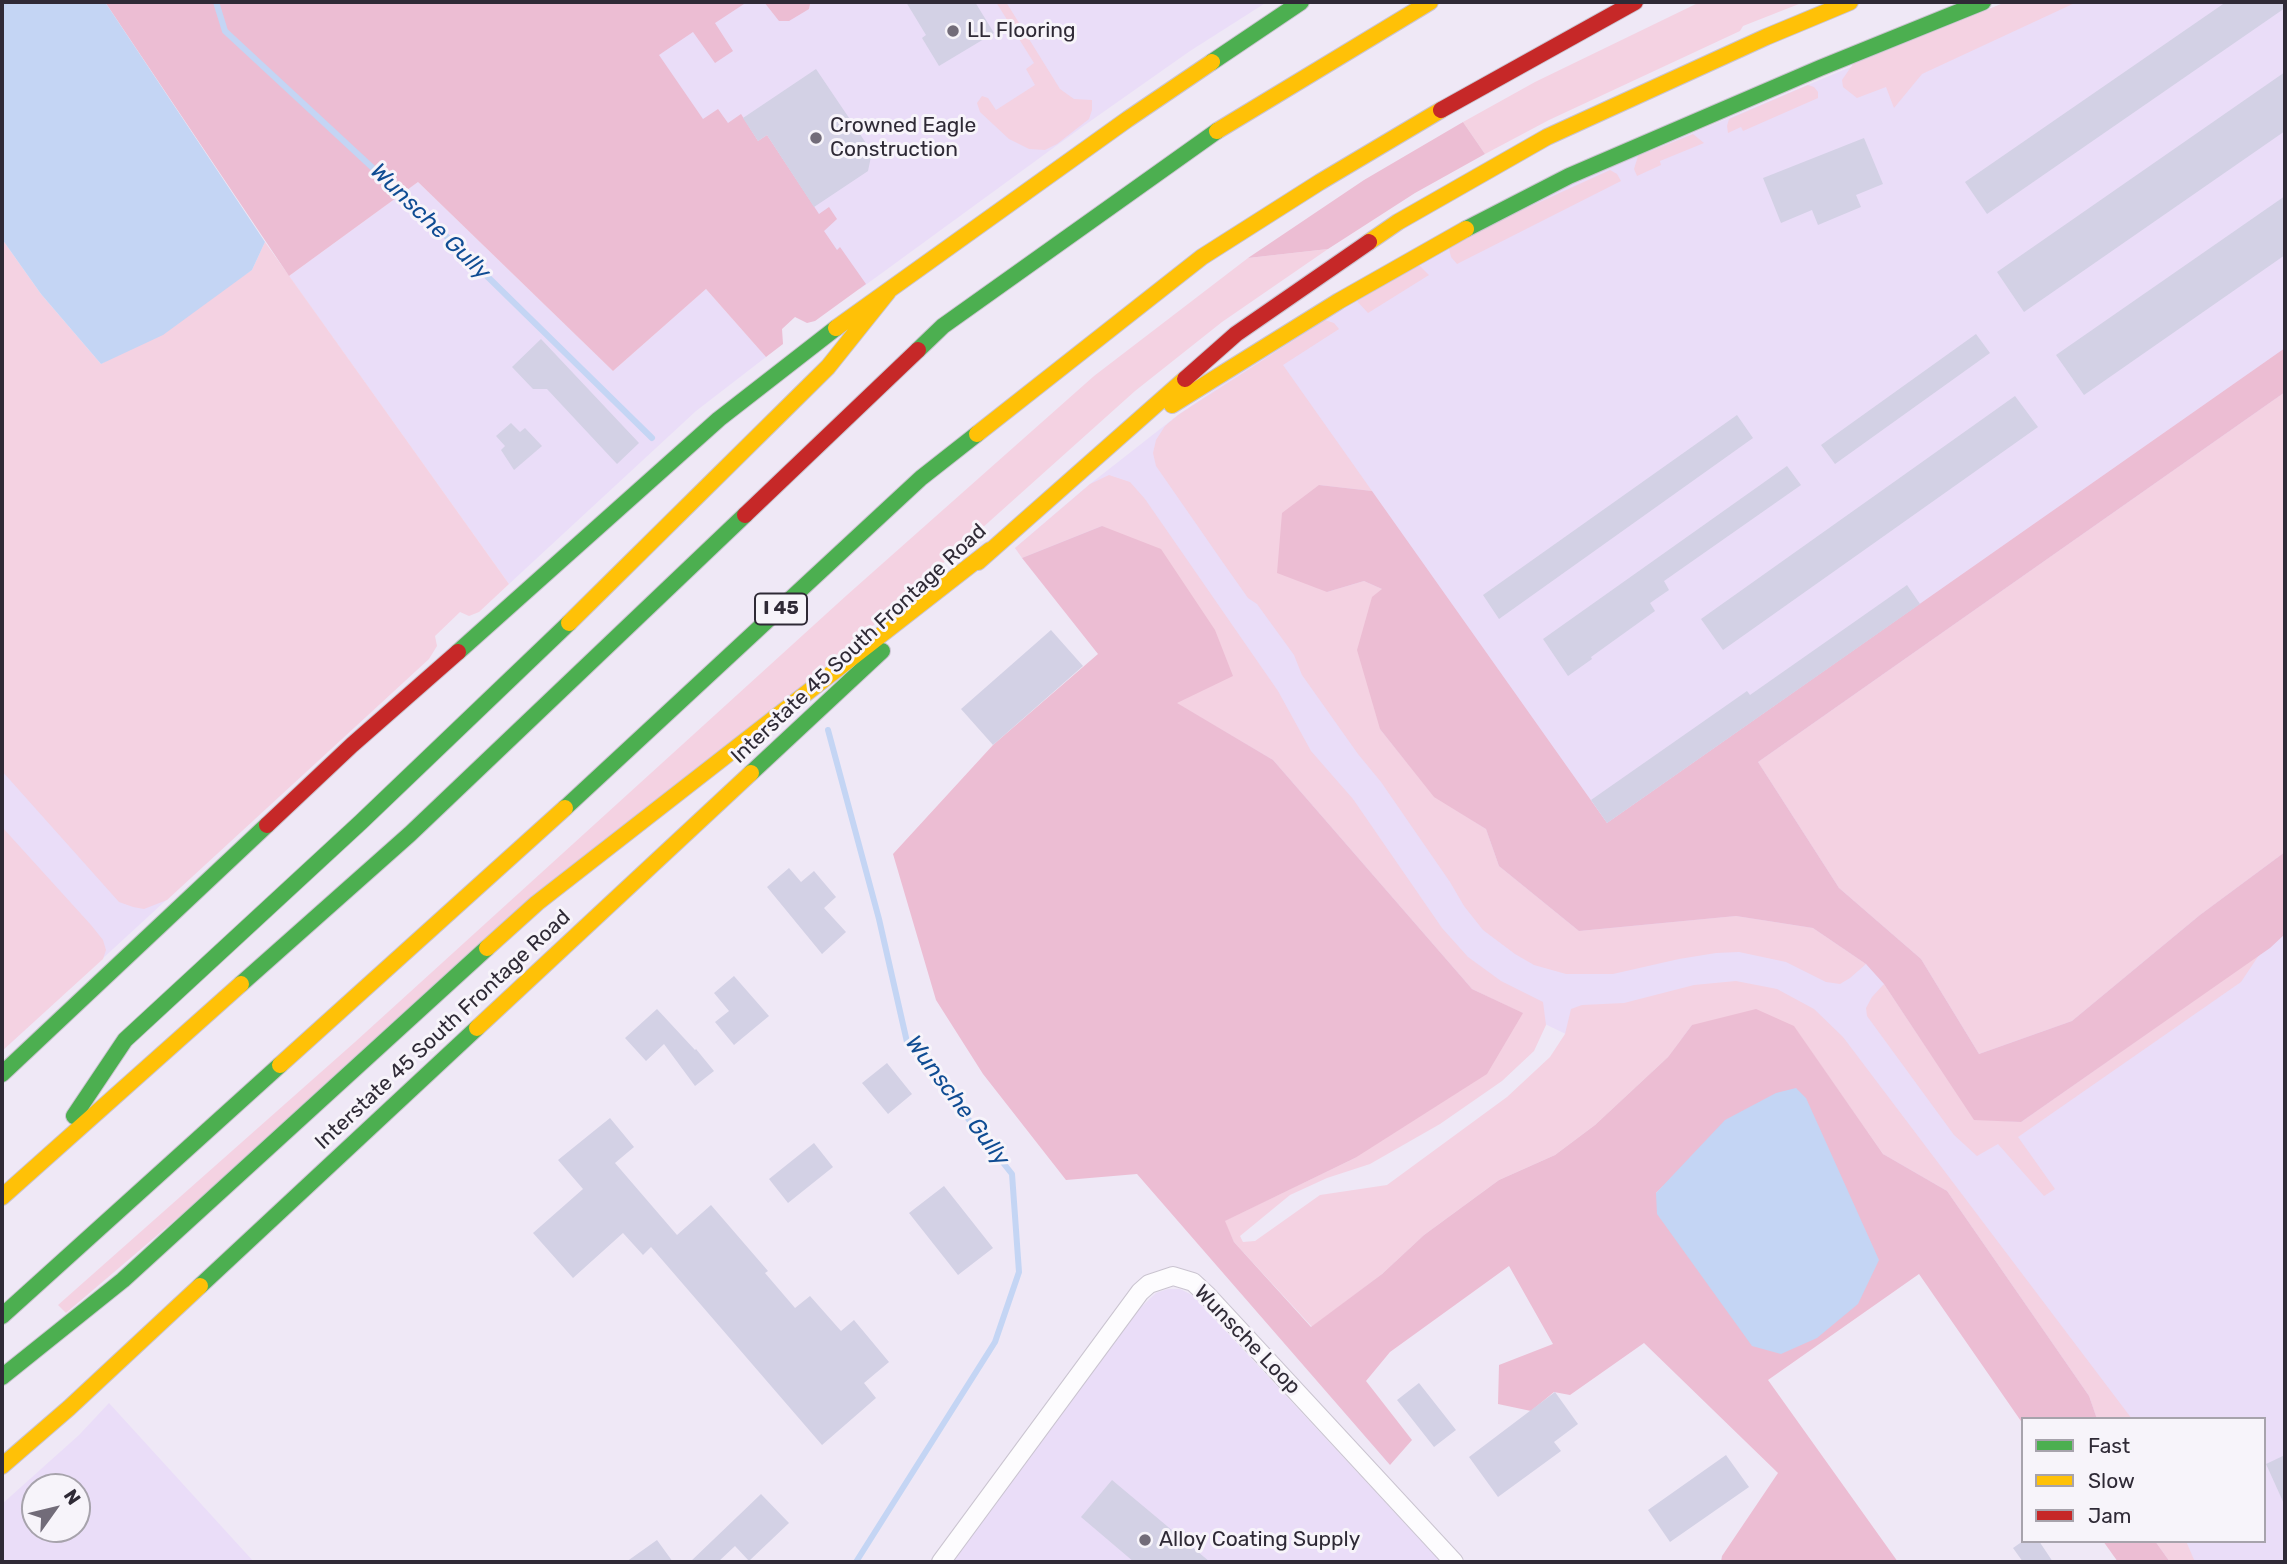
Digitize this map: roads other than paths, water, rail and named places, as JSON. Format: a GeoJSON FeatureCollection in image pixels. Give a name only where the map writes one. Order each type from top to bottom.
{"type":"FeatureCollection","features":[{"type":"Feature","properties":{"kind":"main road"},"geometry":{"type":"LineString","coordinates":[[2,1074],[352,746],[719,419],[825,336],[1128,119],[1301,2]]}},
{"type":"Feature","properties":{"kind":"main road"},"geometry":{"type":"LineString","coordinates":[[2,1197],[410,834],[943,326],[1233,120],[1430,2]]}},
{"type":"Feature","properties":{"kind":"main road","name":"I 45"},"geometry":{"type":"LineString","coordinates":[[2,1316],[635,745],[921,478],[1202,257],[1434,114],[1635,2]]}},
{"type":"Feature","properties":{"kind":"main road","name":"Interstate 45 South Frontage Road"},"geometry":{"type":"LineString","coordinates":[[2,1466],[69,1408],[990,550],[1236,334],[1398,222],[1547,137],[1766,37],[1850,2]]}},
{"type":"Feature","properties":{"kind":"main road"},"geometry":{"type":"LineString","coordinates":[[1118,438],[1234,369],[1339,301],[1431,247],[1500,211],[1619,154],[1983,2]]}},
{"type":"Feature","properties":{"kind":"main road"},"geometry":{"type":"LineString","coordinates":[[50,1153],[125,1040],[361,822],[625,569],[828,368],[888,292]]}},
{"type":"Feature","properties":{"kind":"main road"},"geometry":{"type":"LineString","coordinates":[[2,1377],[123,1280],[537,903],[990,550]]}},
{"type":"Feature","properties":{"kind":"street","name":"Wunsche Loop"},"geometry":{"type":"LineString","coordinates":[[942,1562],[1140,1292],[1149,1284],[1173,1276],[1193,1282],[1208,1295],[1454,1562]]}},
{"type":"Feature","properties":{"kind":"water"},"geometry":{"type":"Polygon","coordinates":[[[2,2],[105,2],[265,242],[252,270],[163,335],[101,364],[41,294],[2,239],[2,2]]]}},
{"type":"Feature","properties":{"kind":"water"},"geometry":{"type":"Polygon","coordinates":[[[1796,1088],[1806,1098],[1879,1260],[1858,1304],[1817,1338],[1781,1354],[1752,1346],[1657,1214],[1656,1193],[1725,1120],[1776,1093],[1796,1088]]]}},
{"type":"Feature","properties":{"kind":"waterway","name":"Wunsche Gully"},"geometry":{"type":"LineString","coordinates":[[216,2],[225,31],[443,233],[652,438]]}},
{"type":"Feature","properties":{"kind":"waterway","name":"Wunsche Gully"},"geometry":{"type":"LineString","coordinates":[[828,730],[879,919],[907,1042],[1012,1174],[1019,1272],[995,1342],[856,1562]]}},
{"type":"Feature","properties":{"kind":"place","name":"LL Flooring"},"geometry":{"type":"Point","coordinates":[953,31]}},
{"type":"Feature","properties":{"kind":"place","name":"Crowned Eagle Construction"},"geometry":{"type":"Point","coordinates":[816,138]}},
{"type":"Feature","properties":{"kind":"place","name":"Alloy Coating Supply"},"geometry":{"type":"Point","coordinates":[1145,1540]}}]}
